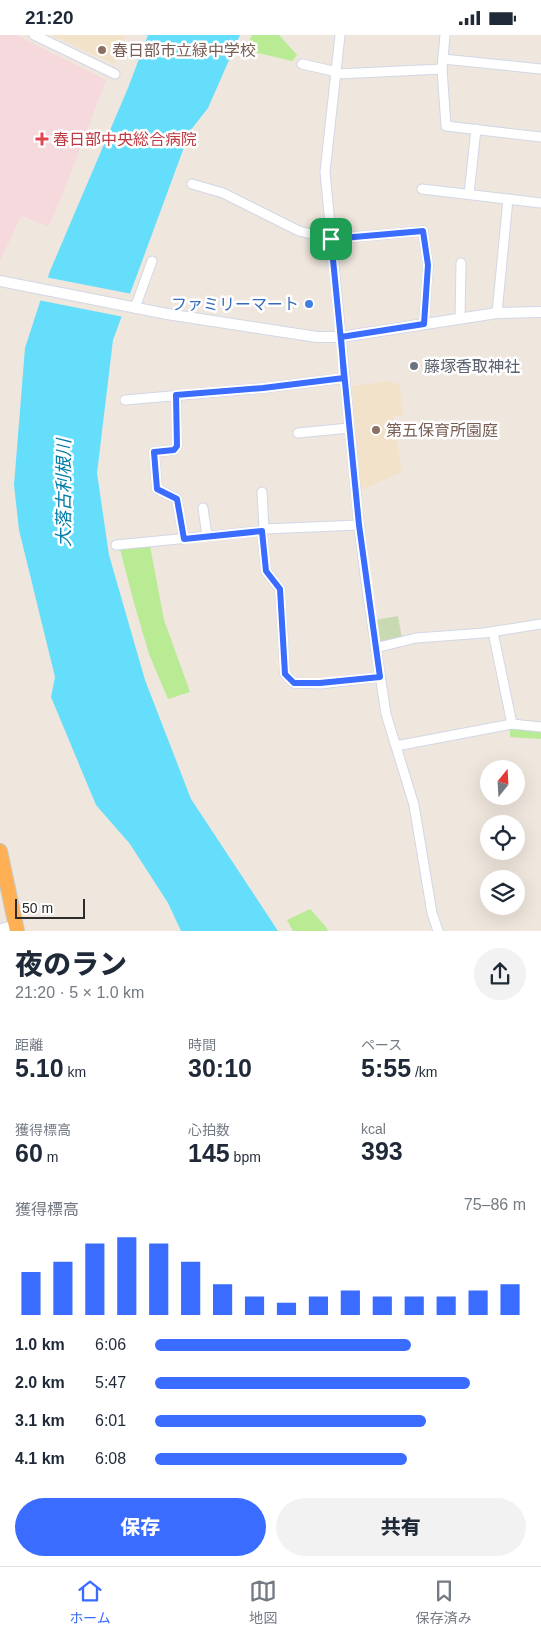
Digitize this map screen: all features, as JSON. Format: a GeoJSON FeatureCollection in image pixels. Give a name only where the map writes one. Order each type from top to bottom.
{"type":"FeatureCollection","features":[{"type":"Feature","properties":{"kind":"highway"},"geometry":{"type":"LineString","coordinates":[[0,851],[16,928]]}},
{"type":"Feature","properties":{"kind":"street"},"geometry":{"type":"LineString","coordinates":[[34,35],[115,74]]}},
{"type":"Feature","properties":{"kind":"street"},"geometry":{"type":"LineString","coordinates":[[340,35],[324,173],[359,525],[375,648],[386,714],[414,805],[432,913],[438,931]]}},
{"type":"Feature","properties":{"kind":"street"},"geometry":{"type":"LineString","coordinates":[[445,35],[442,69],[446,126],[541,137]]}},
{"type":"Feature","properties":{"kind":"street"},"geometry":{"type":"LineString","coordinates":[[443,59],[541,69]]}},
{"type":"Feature","properties":{"kind":"street"},"geometry":{"type":"LineString","coordinates":[[302,64],[337,73],[442,69]]}},
{"type":"Feature","properties":{"kind":"street"},"geometry":{"type":"LineString","coordinates":[[469,194],[476,129]]}},
{"type":"Feature","properties":{"kind":"street"},"geometry":{"type":"LineString","coordinates":[[192,184],[223,193],[299,231],[331,239],[423,231],[428,265],[424,324]]}},
{"type":"Feature","properties":{"kind":"street"},"geometry":{"type":"LineString","coordinates":[[422,189],[541,203]]}},
{"type":"Feature","properties":{"kind":"street"},"geometry":{"type":"LineString","coordinates":[[497,313],[508,199]]}},
{"type":"Feature","properties":{"kind":"street"},"geometry":{"type":"LineString","coordinates":[[135,308],[152,261]]}},
{"type":"Feature","properties":{"kind":"street"},"geometry":{"type":"LineString","coordinates":[[460,263],[460,318]]}},
{"type":"Feature","properties":{"kind":"street"},"geometry":{"type":"LineString","coordinates":[[0,281],[167,314],[317,337],[341,337],[497,313],[541,312]]}},
{"type":"Feature","properties":{"kind":"street"},"geometry":{"type":"LineString","coordinates":[[124,399],[263,388],[344,378]]}},
{"type":"Feature","properties":{"kind":"street"},"geometry":{"type":"LineString","coordinates":[[176,395],[177,446],[174,450],[154,452],[157,489],[177,499],[184,539]]}},
{"type":"Feature","properties":{"kind":"street"},"geometry":{"type":"LineString","coordinates":[[298,433],[349,428]]}},
{"type":"Feature","properties":{"kind":"street"},"geometry":{"type":"LineString","coordinates":[[262,492],[266,571],[280,589],[285,674],[294,683],[380,677]]}},
{"type":"Feature","properties":{"kind":"street"},"geometry":{"type":"LineString","coordinates":[[203,508],[207,537]]}},
{"type":"Feature","properties":{"kind":"street"},"geometry":{"type":"LineString","coordinates":[[116,545],[263,530],[359,525]]}},
{"type":"Feature","properties":{"kind":"street"},"geometry":{"type":"LineString","coordinates":[[375,648],[416,638],[493,632],[541,624]]}},
{"type":"Feature","properties":{"kind":"street"},"geometry":{"type":"LineString","coordinates":[[493,632],[512,724]]}},
{"type":"Feature","properties":{"kind":"street"},"geometry":{"type":"LineString","coordinates":[[396,746],[512,724],[541,727]]}},
{"type":"Feature","properties":{"kind":"street"},"geometry":{"type":"LineString","coordinates":[[0,929],[16,928]]}},
{"type":"Feature","properties":{"kind":"shaded area","name":"春日部中央総合病院"},"geometry":{"type":"Polygon","coordinates":[[[0,35],[16,35],[106,80],[61,199],[48,226],[21,216],[0,261],[0,35]]]}},
{"type":"Feature","properties":{"kind":"shaded area","name":"春日部市立緑中学校"},"geometry":{"type":"Polygon","coordinates":[[[51,35],[126,35],[114,64],[51,35]]]}},
{"type":"Feature","properties":{"kind":"shaded area","name":"第五保育所園庭"},"geometry":{"type":"Polygon","coordinates":[[[389,381],[400,385],[403,415],[393,416],[402,472],[361,490],[352,386],[389,381]]]}},
{"type":"Feature","properties":{"kind":"green space"},"geometry":{"type":"Polygon","coordinates":[[[252,35],[279,35],[297,55],[292,61],[245,50],[252,35]]]}},
{"type":"Feature","properties":{"kind":"green space"},"geometry":{"type":"Polygon","coordinates":[[[150,546],[164,620],[190,692],[168,699],[149,654],[120,549],[150,546]]]}},
{"type":"Feature","properties":{"kind":"green space"},"geometry":{"type":"Polygon","coordinates":[[[398,616],[402,638],[381,643],[378,640],[375,620],[398,616]]]}},
{"type":"Feature","properties":{"kind":"green space"},"geometry":{"type":"Polygon","coordinates":[[[510,729],[541,730],[541,739],[510,737],[510,729]]]}},
{"type":"Feature","properties":{"kind":"green space"},"geometry":{"type":"Polygon","coordinates":[[[310,909],[328,931],[293,931],[287,920],[310,909]]]}},
{"type":"Feature","properties":{"kind":"water","name":"大落古利根川"},"geometry":{"type":"Polygon","coordinates":[[[148,35],[240,35],[208,108],[190,131],[113,340],[97,473],[109,555],[145,680],[191,799],[278,931],[181,931],[168,903],[130,844],[96,805],[51,697],[55,677],[19,530],[14,485],[25,348],[50,271],[128,88],[148,35]]]}},
{"type":"Feature","properties":{"kind":"pier"},"geometry":{"type":"Polygon","coordinates":[[[45,277],[132,294],[124,317],[38,300],[45,277]]]}},
{"type":"Feature","properties":{"kind":"place","name":"春日部市立緑中学校"},"geometry":{"type":"Point","coordinates":[102,50]}},
{"type":"Feature","properties":{"kind":"place","name":"春日部中央総合病院"},"geometry":{"type":"Point","coordinates":[42,139]}},
{"type":"Feature","properties":{"kind":"place","name":"ファミリーマート"},"geometry":{"type":"Point","coordinates":[309,304]}},
{"type":"Feature","properties":{"kind":"place","name":"藤塚香取神社"},"geometry":{"type":"Point","coordinates":[414,366]}},
{"type":"Feature","properties":{"kind":"place","name":"第五保育所園庭"},"geometry":{"type":"Point","coordinates":[376,430]}},
{"type":"Feature","properties":{"kind":"route"},"geometry":{"type":"LineString","coordinates":[[331,239],[332,259],[341,337],[342,345],[359,525],[380,677],[320,683],[294,683],[285,674],[280,589],[266,571],[262,531],[184,539],[177,499],[157,489],[154,452],[174,450],[177,446],[176,395],[263,388],[344,378],[341,337],[424,324],[428,265],[423,231],[331,239]]}}]}
